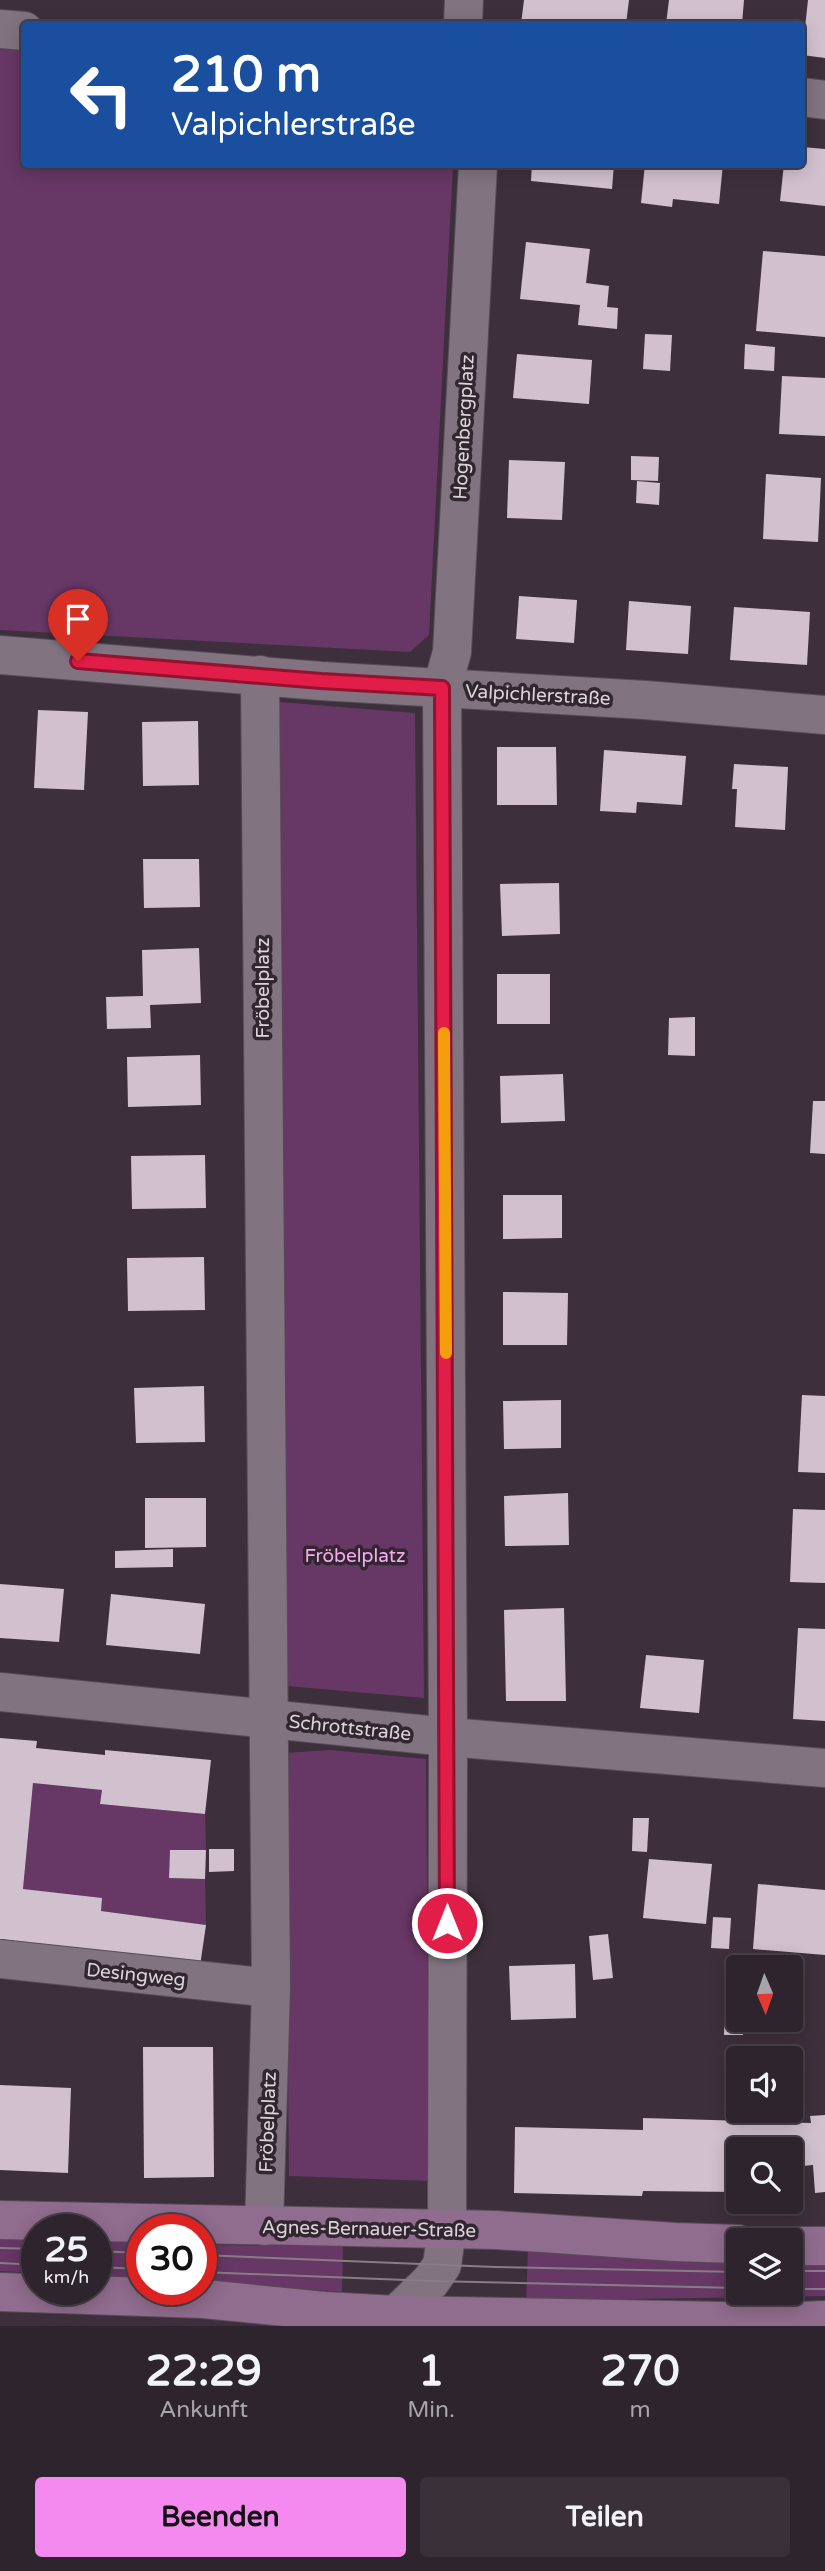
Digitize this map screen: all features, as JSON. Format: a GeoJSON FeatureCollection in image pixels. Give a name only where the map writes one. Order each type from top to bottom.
{"type":"FeatureCollection","features":[{"type":"Feature","properties":{"kind":"main road","name":"Agnes-Bernauer-Straße"},"geometry":{"type":"LineString","coordinates":[[0,2220],[529,2231],[726,2244]]}},
{"type":"Feature","properties":{"kind":"main road"},"geometry":{"type":"LineString","coordinates":[[803,2246],[825,2246]]}},
{"type":"Feature","properties":{"kind":"main road"},"geometry":{"type":"LineString","coordinates":[[0,2292],[204,2299],[269,2316],[396,2320],[825,2320]]}},
{"type":"Feature","properties":{"kind":"street"},"geometry":{"type":"LineString","coordinates":[[463,21],[464,0]]}},
{"type":"Feature","properties":{"kind":"street"},"geometry":{"type":"LineString","coordinates":[[0,29],[21,31]]}},
{"type":"Feature","properties":{"kind":"street"},"geometry":{"type":"LineString","coordinates":[[805,97],[825,100]]}},
{"type":"Feature","properties":{"kind":"street","name":"Hogenbergplatz"},"geometry":{"type":"LineString","coordinates":[[442,688],[452,652],[478,168]]}},
{"type":"Feature","properties":{"kind":"street","name":"Valpichlerstraße"},"geometry":{"type":"LineString","coordinates":[[0,655],[825,715]]}},
{"type":"Feature","properties":{"kind":"street","name":"Fröbelplatz"},"geometry":{"type":"LineString","coordinates":[[260,675],[271,1988],[264,2226]]}},
{"type":"Feature","properties":{"kind":"street"},"geometry":{"type":"LineString","coordinates":[[396,2320],[442,2265],[447,2229],[448,1737],[442,688]]}},
{"type":"Feature","properties":{"kind":"street","name":"Schrottstraße"},"geometry":{"type":"LineString","coordinates":[[0,1692],[448,1737],[825,1768]]}},
{"type":"Feature","properties":{"kind":"street","name":"Desingweg"},"geometry":{"type":"LineString","coordinates":[[0,1959],[271,1988]]}},
{"type":"Feature","properties":{"kind":"green space"},"geometry":{"type":"Polygon","coordinates":[[[0,49],[21,51],[21,168],[453,168],[429,635],[410,652],[0,630],[0,49]]]}},
{"type":"Feature","properties":{"kind":"green space","name":"Fröbelplatz"},"geometry":{"type":"Polygon","coordinates":[[[279,702],[415,713],[424,1698],[287,1686],[279,702]]]}},
{"type":"Feature","properties":{"kind":"green space"},"geometry":{"type":"Polygon","coordinates":[[[330,1750],[426,1759],[429,2181],[289,2176],[285,1753],[330,1750]]]}},
{"type":"Feature","properties":{"kind":"green space"},"geometry":{"type":"Polygon","coordinates":[[[33,1783],[102,1790],[100,1804],[205,1814],[206,1850],[170,1850],[169,1878],[205,1879],[206,1925],[101,1911],[23,1889],[33,1783]]]}},
{"type":"Feature","properties":{"kind":"green space"},"geometry":{"type":"Polygon","coordinates":[[[0,2236],[21,2237],[21,2272],[0,2271],[0,2236]]]}},
{"type":"Feature","properties":{"kind":"green space"},"geometry":{"type":"Polygon","coordinates":[[[112,2241],[126,2241],[126,2277],[112,2277],[112,2241]]]}},
{"type":"Feature","properties":{"kind":"green space"},"geometry":{"type":"Polygon","coordinates":[[[217,2245],[343,2246],[342,2292],[217,2282],[217,2245]]]}},
{"type":"Feature","properties":{"kind":"green space"},"geometry":{"type":"Polygon","coordinates":[[[528,2249],[699,2263],[726,2262],[726,2298],[629,2299],[526,2305],[528,2249]]]}},
{"type":"Feature","properties":{"kind":"green space"},"geometry":{"type":"Polygon","coordinates":[[[825,2261],[825,2296],[803,2296],[803,2262],[825,2261]]]}},
{"type":"Feature","properties":{"kind":"building"},"geometry":{"type":"Polygon","coordinates":[[[524,0],[629,0],[626,21],[521,21],[524,0]]]}},
{"type":"Feature","properties":{"kind":"building"},"geometry":{"type":"Polygon","coordinates":[[[669,0],[744,0],[742,21],[666,21],[669,0]]]}},
{"type":"Feature","properties":{"kind":"building"},"geometry":{"type":"Polygon","coordinates":[[[808,0],[825,0],[825,58],[805,55],[808,0]]]}},
{"type":"Feature","properties":{"kind":"building"},"geometry":{"type":"Polygon","coordinates":[[[805,147],[825,149],[825,206],[780,201],[784,168],[805,168],[805,147]]]}},
{"type":"Feature","properties":{"kind":"building"},"geometry":{"type":"Polygon","coordinates":[[[532,168],[614,168],[612,189],[531,181],[532,168]]]}},
{"type":"Feature","properties":{"kind":"building"},"geometry":{"type":"Polygon","coordinates":[[[645,168],[723,168],[719,204],[673,199],[672,207],[641,203],[645,168]]]}},
{"type":"Feature","properties":{"kind":"building"},"geometry":{"type":"Polygon","coordinates":[[[526,242],[590,249],[586,283],[609,286],[607,307],[618,308],[617,329],[578,325],[580,305],[520,299],[526,242]]]}},
{"type":"Feature","properties":{"kind":"building"},"geometry":{"type":"Polygon","coordinates":[[[763,251],[825,256],[825,337],[756,331],[763,251]]]}},
{"type":"Feature","properties":{"kind":"building"},"geometry":{"type":"Polygon","coordinates":[[[645,334],[672,335],[670,371],[643,369],[645,334]]]}},
{"type":"Feature","properties":{"kind":"building"},"geometry":{"type":"Polygon","coordinates":[[[745,344],[775,347],[774,371],[744,369],[745,344]]]}},
{"type":"Feature","properties":{"kind":"building"},"geometry":{"type":"Polygon","coordinates":[[[517,354],[592,360],[589,404],[513,398],[517,354]]]}},
{"type":"Feature","properties":{"kind":"building"},"geometry":{"type":"Polygon","coordinates":[[[782,376],[825,378],[825,436],[779,434],[782,376]]]}},
{"type":"Feature","properties":{"kind":"building"},"geometry":{"type":"Polygon","coordinates":[[[631,456],[659,457],[658,481],[631,480],[631,456]]]}},
{"type":"Feature","properties":{"kind":"building"},"geometry":{"type":"Polygon","coordinates":[[[509,460],[565,462],[562,520],[507,518],[509,460]]]}},
{"type":"Feature","properties":{"kind":"building"},"geometry":{"type":"Polygon","coordinates":[[[766,474],[821,478],[818,542],[763,539],[766,474]]]}},
{"type":"Feature","properties":{"kind":"building"},"geometry":{"type":"Polygon","coordinates":[[[637,481],[660,483],[659,505],[636,503],[637,481]]]}},
{"type":"Feature","properties":{"kind":"building"},"geometry":{"type":"Polygon","coordinates":[[[519,596],[577,600],[574,643],[516,639],[519,596]]]}},
{"type":"Feature","properties":{"kind":"building"},"geometry":{"type":"Polygon","coordinates":[[[629,601],[691,606],[688,654],[626,650],[629,601]]]}},
{"type":"Feature","properties":{"kind":"building"},"geometry":{"type":"Polygon","coordinates":[[[734,607],[810,612],[807,665],[730,660],[734,607]]]}},
{"type":"Feature","properties":{"kind":"building"},"geometry":{"type":"Polygon","coordinates":[[[38,710],[88,712],[84,790],[34,788],[38,710]]]}},
{"type":"Feature","properties":{"kind":"building"},"geometry":{"type":"Polygon","coordinates":[[[198,721],[199,785],[143,786],[142,722],[198,721]]]}},
{"type":"Feature","properties":{"kind":"building"},"geometry":{"type":"Polygon","coordinates":[[[497,747],[556,747],[557,805],[497,805],[497,747]]]}},
{"type":"Feature","properties":{"kind":"building"},"geometry":{"type":"Polygon","coordinates":[[[604,750],[686,756],[682,805],[637,802],[636,813],[600,811],[604,750]]]}},
{"type":"Feature","properties":{"kind":"building"},"geometry":{"type":"Polygon","coordinates":[[[734,764],[788,767],[785,830],[735,827],[737,789],[732,789],[734,764]]]}},
{"type":"Feature","properties":{"kind":"building"},"geometry":{"type":"Polygon","coordinates":[[[143,859],[199,859],[200,907],[144,908],[143,859]]]}},
{"type":"Feature","properties":{"kind":"building"},"geometry":{"type":"Polygon","coordinates":[[[559,883],[560,934],[502,936],[500,884],[559,883]]]}},
{"type":"Feature","properties":{"kind":"building"},"geometry":{"type":"Polygon","coordinates":[[[199,948],[201,1003],[150,1005],[151,1028],[107,1029],[106,997],[143,996],[142,950],[199,948]]]}},
{"type":"Feature","properties":{"kind":"building"},"geometry":{"type":"Polygon","coordinates":[[[497,974],[550,974],[550,1024],[497,1024],[497,974]]]}},
{"type":"Feature","properties":{"kind":"building"},"geometry":{"type":"Polygon","coordinates":[[[695,1017],[695,1056],[668,1055],[669,1018],[695,1017]]]}},
{"type":"Feature","properties":{"kind":"building"},"geometry":{"type":"Polygon","coordinates":[[[200,1055],[201,1105],[128,1107],[127,1057],[200,1055]]]}},
{"type":"Feature","properties":{"kind":"building"},"geometry":{"type":"Polygon","coordinates":[[[563,1074],[565,1121],[501,1123],[500,1076],[563,1074]]]}},
{"type":"Feature","properties":{"kind":"building"},"geometry":{"type":"Polygon","coordinates":[[[813,1101],[825,1101],[825,1154],[810,1153],[813,1101]]]}},
{"type":"Feature","properties":{"kind":"building"},"geometry":{"type":"Polygon","coordinates":[[[205,1155],[206,1208],[132,1209],[131,1156],[205,1155]]]}},
{"type":"Feature","properties":{"kind":"building"},"geometry":{"type":"Polygon","coordinates":[[[503,1195],[562,1195],[562,1238],[503,1239],[503,1195]]]}},
{"type":"Feature","properties":{"kind":"building"},"geometry":{"type":"Polygon","coordinates":[[[204,1257],[205,1310],[128,1311],[127,1258],[204,1257]]]}},
{"type":"Feature","properties":{"kind":"building"},"geometry":{"type":"Polygon","coordinates":[[[503,1292],[568,1293],[567,1345],[503,1345],[503,1292]]]}},
{"type":"Feature","properties":{"kind":"building"},"geometry":{"type":"Polygon","coordinates":[[[204,1386],[205,1442],[136,1443],[134,1388],[204,1386]]]}},
{"type":"Feature","properties":{"kind":"building"},"geometry":{"type":"Polygon","coordinates":[[[802,1395],[825,1396],[825,1473],[798,1472],[802,1395]]]}},
{"type":"Feature","properties":{"kind":"building"},"geometry":{"type":"Polygon","coordinates":[[[561,1400],[561,1448],[504,1449],[503,1401],[561,1400]]]}},
{"type":"Feature","properties":{"kind":"building"},"geometry":{"type":"Polygon","coordinates":[[[568,1493],[569,1545],[505,1546],[504,1496],[568,1493]]]}},
{"type":"Feature","properties":{"kind":"building"},"geometry":{"type":"Polygon","coordinates":[[[145,1498],[206,1498],[206,1547],[145,1548],[145,1498]]]}},
{"type":"Feature","properties":{"kind":"building"},"geometry":{"type":"Polygon","coordinates":[[[793,1509],[825,1510],[825,1583],[790,1582],[793,1509]]]}},
{"type":"Feature","properties":{"kind":"building"},"geometry":{"type":"Polygon","coordinates":[[[173,1549],[173,1567],[115,1568],[115,1551],[173,1549]]]}},
{"type":"Feature","properties":{"kind":"building"},"geometry":{"type":"Polygon","coordinates":[[[0,1584],[64,1589],[59,1642],[0,1638],[0,1584]]]}},
{"type":"Feature","properties":{"kind":"building"},"geometry":{"type":"Polygon","coordinates":[[[111,1594],[205,1604],[200,1654],[106,1645],[111,1594]]]}},
{"type":"Feature","properties":{"kind":"building"},"geometry":{"type":"Polygon","coordinates":[[[564,1608],[566,1701],[506,1701],[504,1610],[564,1608]]]}},
{"type":"Feature","properties":{"kind":"building"},"geometry":{"type":"Polygon","coordinates":[[[798,1628],[825,1629],[825,1721],[793,1719],[798,1628]]]}},
{"type":"Feature","properties":{"kind":"building"},"geometry":{"type":"Polygon","coordinates":[[[646,1655],[704,1660],[699,1713],[640,1708],[646,1655]]]}},
{"type":"Feature","properties":{"kind":"building"},"geometry":{"type":"Polygon","coordinates":[[[0,1738],[37,1741],[36,1748],[105,1755],[105,1750],[211,1760],[205,1814],[100,1804],[102,1790],[33,1783],[23,1889],[102,1898],[101,1911],[206,1925],[200,1966],[0,1939],[0,1738]]]}},
{"type":"Feature","properties":{"kind":"building"},"geometry":{"type":"Polygon","coordinates":[[[633,1818],[649,1818],[647,1852],[632,1851],[633,1818]]]}},
{"type":"Feature","properties":{"kind":"building"},"geometry":{"type":"Polygon","coordinates":[[[209,1849],[234,1849],[234,1871],[209,1872],[209,1849]]]}},
{"type":"Feature","properties":{"kind":"building"},"geometry":{"type":"Polygon","coordinates":[[[170,1850],[206,1850],[205,1879],[169,1878],[170,1850]]]}},
{"type":"Feature","properties":{"kind":"building"},"geometry":{"type":"Polygon","coordinates":[[[649,1859],[712,1864],[706,1924],[643,1918],[649,1859]]]}},
{"type":"Feature","properties":{"kind":"building"},"geometry":{"type":"Polygon","coordinates":[[[758,1884],[825,1890],[825,1955],[753,1949],[758,1884]]]}},
{"type":"Feature","properties":{"kind":"building"},"geometry":{"type":"Polygon","coordinates":[[[713,1917],[731,1918],[729,1949],[711,1948],[713,1917]]]}},
{"type":"Feature","properties":{"kind":"building"},"geometry":{"type":"Polygon","coordinates":[[[608,1934],[613,1978],[593,1980],[589,1936],[608,1934]]]}},
{"type":"Feature","properties":{"kind":"building"},"geometry":{"type":"Polygon","coordinates":[[[575,1964],[576,2018],[511,2020],[509,1966],[575,1964]]]}},
{"type":"Feature","properties":{"kind":"building"},"geometry":{"type":"Polygon","coordinates":[[[726,1999],[726,2032],[743,2032],[743,2035],[724,2035],[726,1999]]]}},
{"type":"Feature","properties":{"kind":"building"},"geometry":{"type":"Polygon","coordinates":[[[143,2047],[213,2047],[214,2177],[144,2178],[143,2047]]]}},
{"type":"Feature","properties":{"kind":"building"},"geometry":{"type":"Polygon","coordinates":[[[0,2085],[71,2088],[68,2173],[0,2170],[0,2085]]]}},
{"type":"Feature","properties":{"kind":"building"},"geometry":{"type":"Polygon","coordinates":[[[825,2115],[825,2192],[815,2193],[813,2165],[803,2166],[803,2137],[726,2137],[726,2192],[643,2191],[642,2196],[514,2193],[515,2127],[643,2130],[643,2118],[726,2120],[726,2123],[811,2123],[810,2116],[825,2115]]]}},
{"type":"Feature","properties":{"kind":"tram line"},"geometry":{"type":"LineString","coordinates":[[0,2248],[21,2249]]}},
{"type":"Feature","properties":{"kind":"tram line"},"geometry":{"type":"LineString","coordinates":[[112,2252],[126,2252]]}},
{"type":"Feature","properties":{"kind":"tram line"},"geometry":{"type":"LineString","coordinates":[[217,2256],[495,2267],[726,2272]]}},
{"type":"Feature","properties":{"kind":"tram line"},"geometry":{"type":"LineString","coordinates":[[0,2263],[21,2264]]}},
{"type":"Feature","properties":{"kind":"tram line"},"geometry":{"type":"LineString","coordinates":[[112,2268],[126,2268]]}},
{"type":"Feature","properties":{"kind":"tram line"},"geometry":{"type":"LineString","coordinates":[[803,2271],[825,2271]]}},
{"type":"Feature","properties":{"kind":"tram line"},"geometry":{"type":"LineString","coordinates":[[217,2273],[726,2288]]}},
{"type":"Feature","properties":{"kind":"tram line"},"geometry":{"type":"LineString","coordinates":[[803,2289],[825,2289]]}},
{"type":"Feature","properties":{"kind":"slow traffic"},"geometry":{"type":"LineString","coordinates":[[444,1033],[446,1353]]}},
{"type":"Feature","properties":{"kind":"route"},"geometry":{"type":"LineString","coordinates":[[78,661],[442,688],[447,1923]]}}]}
